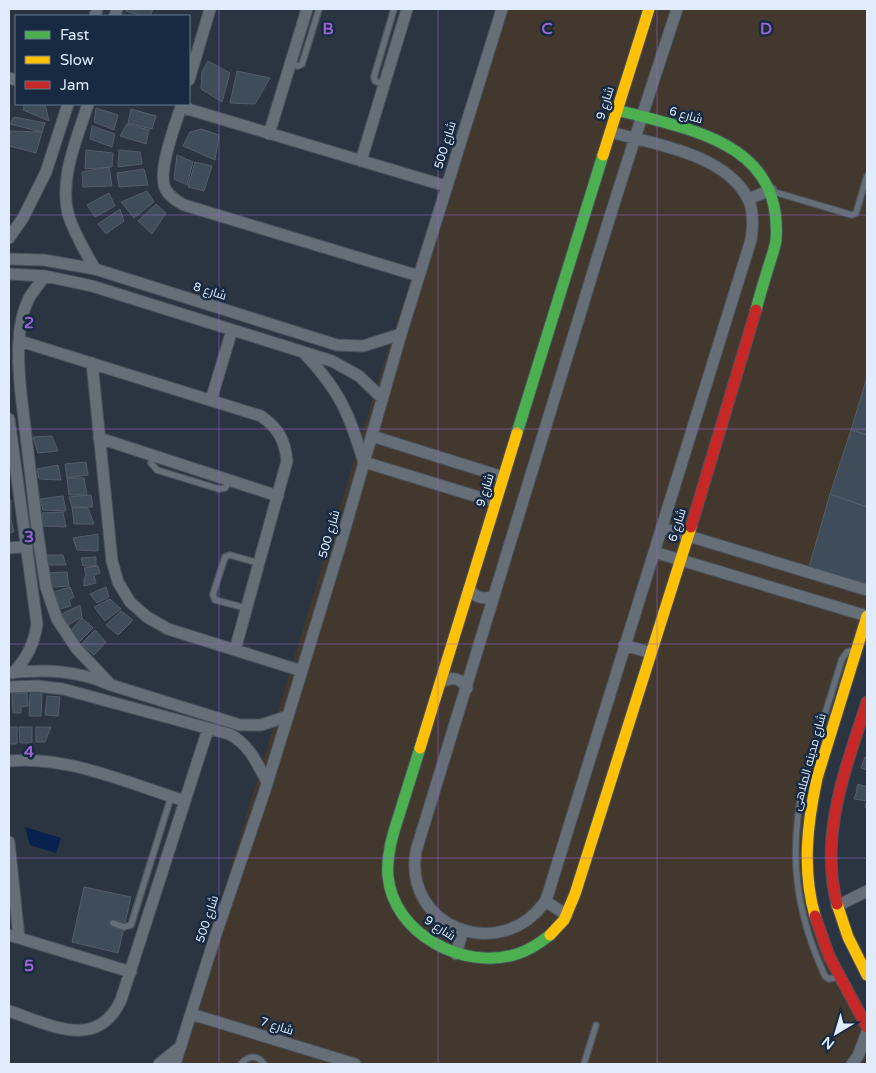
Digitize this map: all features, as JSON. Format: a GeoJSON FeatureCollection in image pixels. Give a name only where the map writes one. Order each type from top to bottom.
{"type":"FeatureCollection","features":[{"type":"Feature","properties":{"kind":"street"},"geometry":{"type":"LineString","coordinates":[[190,77],[210,9]]}},
{"type":"Feature","properties":{"kind":"street"},"geometry":{"type":"LineString","coordinates":[[269,134],[307,9]]}},
{"type":"Feature","properties":{"kind":"street"},"geometry":{"type":"LineString","coordinates":[[361,161],[407,9]]}},
{"type":"Feature","properties":{"kind":"street","name":"شارع 500"},"geometry":{"type":"LineString","coordinates":[[176,1064],[215,937],[302,671],[401,334],[502,9]]}},
{"type":"Feature","properties":{"kind":"street","name":"شارع 9"},"geometry":{"type":"LineString","coordinates":[[456,954],[434,944],[414,929],[398,909],[389,885],[387,859],[468,589],[649,9]]}},
{"type":"Feature","properties":{"kind":"street","name":"شارع 9"},"geometry":{"type":"LineString","coordinates":[[463,930],[448,924],[432,912],[422,897],[415,880],[414,862],[416,851],[634,139],[677,9]]}},
{"type":"Feature","properties":{"kind":"street"},"geometry":{"type":"LineString","coordinates":[[9,238],[31,203],[46,172],[68,105]]}},
{"type":"Feature","properties":{"kind":"street"},"geometry":{"type":"LineString","coordinates":[[88,105],[66,178],[65,198],[69,218],[95,270]]}},
{"type":"Feature","properties":{"kind":"street"},"geometry":{"type":"LineString","coordinates":[[419,276],[184,205],[174,199],[166,190],[162,178],[181,106],[446,186]]}},
{"type":"Feature","properties":{"kind":"street","name":"شارع 6"},"geometry":{"type":"LineString","coordinates":[[456,954],[494,959],[516,955],[537,946],[554,933],[567,915],[576,894],[688,536],[776,242],[778,228],[777,213],[771,190],[755,166],[730,145],[714,138],[617,110]]}},
{"type":"Feature","properties":{"kind":"street","name":"شارع 6"},"geometry":{"type":"LineString","coordinates":[[463,930],[485,934],[509,930],[529,918],[545,902],[751,240],[752,212],[748,199],[730,176],[719,167],[706,160],[610,132]]}},
{"type":"Feature","properties":{"kind":"street"},"geometry":{"type":"LineString","coordinates":[[748,199],[771,190]]}},
{"type":"Feature","properties":{"kind":"street","name":"شارع 8"},"geometry":{"type":"LineString","coordinates":[[9,259],[44,260],[95,270],[337,344],[363,346],[401,334]]}},
{"type":"Feature","properties":{"kind":"street"},"geometry":{"type":"LineString","coordinates":[[9,274],[67,279],[332,361],[359,376],[382,398]]}},
{"type":"Feature","properties":{"kind":"street"},"geometry":{"type":"LineString","coordinates":[[45,276],[29,298],[16,339],[20,394],[46,587],[57,618],[66,634],[76,648],[111,685]]}},
{"type":"Feature","properties":{"kind":"street"},"geometry":{"type":"LineString","coordinates":[[130,298],[134,282]]}},
{"type":"Feature","properties":{"kind":"street"},"geometry":{"type":"LineString","coordinates":[[211,400],[232,330]]}},
{"type":"Feature","properties":{"kind":"street"},"geometry":{"type":"LineString","coordinates":[[16,339],[261,416],[272,424],[280,435],[285,447],[286,461],[235,650]]}},
{"type":"Feature","properties":{"kind":"street"},"geometry":{"type":"LineString","coordinates":[[303,352],[337,395],[353,428],[364,462],[495,502]]}},
{"type":"Feature","properties":{"kind":"street"},"geometry":{"type":"LineString","coordinates":[[92,363],[112,561],[118,582],[130,602],[147,617],[168,629],[302,671]]}},
{"type":"Feature","properties":{"kind":"street"},"geometry":{"type":"LineString","coordinates":[[9,419],[37,624],[35,638],[26,657],[11,673]]}},
{"type":"Feature","properties":{"kind":"street"},"geometry":{"type":"LineString","coordinates":[[372,436],[504,477]]}},
{"type":"Feature","properties":{"kind":"street"},"geometry":{"type":"LineString","coordinates":[[99,438],[278,496]]}},
{"type":"Feature","properties":{"kind":"street"},"geometry":{"type":"LineString","coordinates":[[24,524],[37,522]]}},
{"type":"Feature","properties":{"kind":"street"},"geometry":{"type":"LineString","coordinates":[[662,528],[867,590]]}},
{"type":"Feature","properties":{"kind":"street"},"geometry":{"type":"LineString","coordinates":[[9,548],[27,546]]}},
{"type":"Feature","properties":{"kind":"street"},"geometry":{"type":"LineString","coordinates":[[654,552],[867,616]]}},
{"type":"Feature","properties":{"kind":"street"},"geometry":{"type":"LineString","coordinates":[[32,589],[46,587]]}},
{"type":"Feature","properties":{"kind":"street"},"geometry":{"type":"LineString","coordinates":[[468,589],[473,595],[480,598],[487,599],[494,596]]}},
{"type":"Feature","properties":{"kind":"street","name":"شارع مدينه الملاهى"},"geometry":{"type":"LineString","coordinates":[[854,977],[825,948],[815,919],[808,889],[805,858],[810,804],[867,616]]}},
{"type":"Feature","properties":{"kind":"street"},"geometry":{"type":"LineString","coordinates":[[624,645],[651,653]]}},
{"type":"Feature","properties":{"kind":"street"},"geometry":{"type":"LineString","coordinates":[[11,673],[33,670],[72,672],[240,725],[261,724],[288,716]]}},
{"type":"Feature","properties":{"kind":"street"},"geometry":{"type":"LineString","coordinates":[[441,682],[448,678],[455,678],[467,688]]}},
{"type":"Feature","properties":{"kind":"street"},"geometry":{"type":"LineString","coordinates":[[9,687],[37,686],[63,689],[236,738],[252,755],[267,782]]}},
{"type":"Feature","properties":{"kind":"street","name":"شارع مدينه الملاهى"},"geometry":{"type":"LineString","coordinates":[[867,702],[834,813],[830,850],[837,906],[848,939],[854,977],[867,1027]]}},
{"type":"Feature","properties":{"kind":"street"},"geometry":{"type":"LineString","coordinates":[[236,738],[240,725]]}},
{"type":"Feature","properties":{"kind":"street"},"geometry":{"type":"LineString","coordinates":[[9,1011],[69,1030],[82,1031],[95,1028],[106,1022],[116,1012],[208,729]]}},
{"type":"Feature","properties":{"kind":"street"},"geometry":{"type":"LineString","coordinates":[[9,761],[43,760],[64,764],[185,801]]}},
{"type":"Feature","properties":{"kind":"street"},"geometry":{"type":"LineString","coordinates":[[9,842],[14,937],[130,972]]}},
{"type":"Feature","properties":{"kind":"street"},"geometry":{"type":"LineString","coordinates":[[837,906],[867,891]]}},
{"type":"Feature","properties":{"kind":"street"},"geometry":{"type":"LineString","coordinates":[[545,902],[567,915]]}},
{"type":"Feature","properties":{"kind":"street"},"geometry":{"type":"LineString","coordinates":[[456,954],[463,930]]}},
{"type":"Feature","properties":{"kind":"street","name":"شارع 7"},"geometry":{"type":"LineString","coordinates":[[191,1014],[355,1064]]}},
{"type":"Feature","properties":{"kind":"street"},"geometry":{"type":"LineString","coordinates":[[852,1064],[858,1056],[867,1032]]}},
{"type":"Feature","properties":{"kind":"street"},"geometry":{"type":"LineString","coordinates":[[159,1064],[181,1046]]}},
{"type":"Feature","properties":{"kind":"lane"},"geometry":{"type":"LineString","coordinates":[[291,63],[298,66],[302,64],[319,9]]}},
{"type":"Feature","properties":{"kind":"lane"},"geometry":{"type":"LineString","coordinates":[[384,85],[377,82],[374,77],[394,9]]}},
{"type":"Feature","properties":{"kind":"lane"},"geometry":{"type":"LineString","coordinates":[[771,190],[852,216],[856,213],[867,176]]}},
{"type":"Feature","properties":{"kind":"lane"},"geometry":{"type":"LineString","coordinates":[[246,608],[216,600],[213,595],[214,591],[225,556],[230,555],[258,563]]}},
{"type":"Feature","properties":{"kind":"lane"},"geometry":{"type":"LineString","coordinates":[[113,923],[124,927],[131,925],[171,797]]}},
{"type":"Feature","properties":{"kind":"lane"},"geometry":{"type":"LineString","coordinates":[[584,1064],[596,1025]]}},
{"type":"Feature","properties":{"kind":"lane"},"geometry":{"type":"LineString","coordinates":[[241,1064],[244,1060],[251,1057],[258,1058],[264,1064]]}},
{"type":"Feature","properties":{"kind":"shaded area"},"geometry":{"type":"Polygon","coordinates":[[[498,9],[867,9],[867,633],[826,771],[813,834],[817,915],[867,1018],[867,1064],[171,1064],[382,368],[498,9]]]}},
{"type":"Feature","properties":{"kind":"water"},"geometry":{"type":"Polygon","coordinates":[[[25,827],[61,838],[56,853],[30,845],[25,827]]]}},
{"type":"Feature","properties":{"kind":"building"},"geometry":{"type":"Polygon","coordinates":[[[126,9],[153,9],[150,15],[139,15],[126,11],[126,9]]]}},
{"type":"Feature","properties":{"kind":"building"},"geometry":{"type":"Polygon","coordinates":[[[208,61],[230,73],[222,102],[201,89],[202,72],[208,61]]]}},
{"type":"Feature","properties":{"kind":"building"},"geometry":{"type":"Polygon","coordinates":[[[237,71],[270,78],[255,104],[230,103],[237,71]]]}},
{"type":"Feature","properties":{"kind":"building"},"geometry":{"type":"Polygon","coordinates":[[[24,105],[45,105],[49,121],[23,110],[24,105]]]}},
{"type":"Feature","properties":{"kind":"building"},"geometry":{"type":"Polygon","coordinates":[[[96,108],[118,115],[114,130],[94,122],[96,108]]]}},
{"type":"Feature","properties":{"kind":"building"},"geometry":{"type":"Polygon","coordinates":[[[131,109],[156,116],[152,129],[128,123],[131,109]]]}},
{"type":"Feature","properties":{"kind":"building"},"geometry":{"type":"Polygon","coordinates":[[[14,117],[45,123],[42,132],[10,124],[14,117]]]}},
{"type":"Feature","properties":{"kind":"building"},"geometry":{"type":"Polygon","coordinates":[[[127,124],[149,130],[146,144],[120,136],[127,124]]]}},
{"type":"Feature","properties":{"kind":"building"},"geometry":{"type":"Polygon","coordinates":[[[92,126],[115,134],[112,147],[90,139],[92,126]]]}},
{"type":"Feature","properties":{"kind":"building"},"geometry":{"type":"Polygon","coordinates":[[[201,129],[219,135],[215,160],[183,146],[190,132],[201,129]]]}},
{"type":"Feature","properties":{"kind":"building"},"geometry":{"type":"Polygon","coordinates":[[[10,131],[42,132],[36,153],[9,146],[10,131]]]}},
{"type":"Feature","properties":{"kind":"building"},"geometry":{"type":"Polygon","coordinates":[[[86,150],[113,153],[112,167],[85,169],[86,150]]]}},
{"type":"Feature","properties":{"kind":"building"},"geometry":{"type":"Polygon","coordinates":[[[119,150],[140,152],[142,164],[118,167],[119,150]]]}},
{"type":"Feature","properties":{"kind":"building"},"geometry":{"type":"Polygon","coordinates":[[[177,155],[193,162],[187,185],[174,179],[177,155]]]}},
{"type":"Feature","properties":{"kind":"building"},"geometry":{"type":"Polygon","coordinates":[[[195,162],[212,166],[204,191],[188,187],[195,162]]]}},
{"type":"Feature","properties":{"kind":"building"},"geometry":{"type":"Polygon","coordinates":[[[109,167],[112,186],[83,187],[82,172],[109,167]]]}},
{"type":"Feature","properties":{"kind":"building"},"geometry":{"type":"Polygon","coordinates":[[[144,169],[148,185],[119,187],[117,173],[144,169]]]}},
{"type":"Feature","properties":{"kind":"building"},"geometry":{"type":"Polygon","coordinates":[[[147,191],[154,202],[134,218],[121,202],[147,191]]]}},
{"type":"Feature","properties":{"kind":"building"},"geometry":{"type":"Polygon","coordinates":[[[109,193],[115,206],[95,217],[87,205],[109,193]]]}},
{"type":"Feature","properties":{"kind":"building"},"geometry":{"type":"Polygon","coordinates":[[[156,204],[166,213],[152,234],[138,221],[156,204]]]}},
{"type":"Feature","properties":{"kind":"building"},"geometry":{"type":"Polygon","coordinates":[[[120,209],[124,221],[106,234],[98,224],[120,209]]]}},
{"type":"Feature","properties":{"kind":"building"},"geometry":{"type":"Polygon","coordinates":[[[867,377],[867,435],[851,430],[867,377]]]}},
{"type":"Feature","properties":{"kind":"building"},"geometry":{"type":"Polygon","coordinates":[[[851,430],[867,435],[867,507],[830,494],[851,430]]]}},
{"type":"Feature","properties":{"kind":"building"},"geometry":{"type":"Polygon","coordinates":[[[52,436],[58,451],[38,453],[33,437],[52,436]]]}},
{"type":"Feature","properties":{"kind":"building"},"geometry":{"type":"Polygon","coordinates":[[[86,462],[88,475],[67,478],[65,464],[86,462]]]}},
{"type":"Feature","properties":{"kind":"building"},"geometry":{"type":"Polygon","coordinates":[[[58,465],[61,480],[39,479],[37,469],[58,465]]]}},
{"type":"Feature","properties":{"kind":"building"},"geometry":{"type":"Polygon","coordinates":[[[67,478],[84,478],[87,495],[69,495],[67,478]]]}},
{"type":"Feature","properties":{"kind":"building"},"geometry":{"type":"Polygon","coordinates":[[[830,494],[867,507],[867,584],[809,567],[830,494]]]}},
{"type":"Feature","properties":{"kind":"building"},"geometry":{"type":"Polygon","coordinates":[[[91,495],[93,507],[72,507],[69,497],[91,495]]]}},
{"type":"Feature","properties":{"kind":"building"},"geometry":{"type":"Polygon","coordinates":[[[63,496],[66,511],[43,510],[40,499],[63,496]]]}},
{"type":"Feature","properties":{"kind":"building"},"geometry":{"type":"Polygon","coordinates":[[[9,500],[11,500],[11,520],[9,520],[9,500]]]}},
{"type":"Feature","properties":{"kind":"building"},"geometry":{"type":"Polygon","coordinates":[[[72,507],[88,508],[94,524],[74,524],[72,507]]]}},
{"type":"Feature","properties":{"kind":"building"},"geometry":{"type":"Polygon","coordinates":[[[63,512],[66,527],[43,526],[42,513],[63,512]]]}},
{"type":"Feature","properties":{"kind":"building"},"geometry":{"type":"Polygon","coordinates":[[[9,520],[11,520],[14,532],[9,533],[9,520]]]}},
{"type":"Feature","properties":{"kind":"building"},"geometry":{"type":"Polygon","coordinates":[[[98,534],[98,551],[77,550],[73,538],[98,534]]]}},
{"type":"Feature","properties":{"kind":"building"},"geometry":{"type":"Polygon","coordinates":[[[47,555],[63,555],[66,565],[48,565],[47,555]]]}},
{"type":"Feature","properties":{"kind":"building"},"geometry":{"type":"Polygon","coordinates":[[[96,557],[96,566],[83,566],[81,558],[96,557]]]}},
{"type":"Feature","properties":{"kind":"building"},"geometry":{"type":"Polygon","coordinates":[[[98,566],[100,573],[94,575],[96,583],[84,586],[86,575],[84,568],[98,566]]]}},
{"type":"Feature","properties":{"kind":"building"},"geometry":{"type":"Polygon","coordinates":[[[67,572],[69,586],[53,587],[48,573],[67,572]]]}},
{"type":"Feature","properties":{"kind":"building"},"geometry":{"type":"Polygon","coordinates":[[[70,587],[74,597],[69,600],[71,606],[60,609],[54,592],[70,587]]]}},
{"type":"Feature","properties":{"kind":"building"},"geometry":{"type":"Polygon","coordinates":[[[106,587],[109,597],[97,603],[90,594],[106,587]]]}},
{"type":"Feature","properties":{"kind":"building"},"geometry":{"type":"Polygon","coordinates":[[[110,599],[121,609],[105,621],[94,607],[110,599]]]}},
{"type":"Feature","properties":{"kind":"building"},"geometry":{"type":"Polygon","coordinates":[[[80,605],[82,617],[68,625],[62,614],[80,605]]]}},
{"type":"Feature","properties":{"kind":"building"},"geometry":{"type":"Polygon","coordinates":[[[121,611],[133,620],[118,635],[106,625],[121,611]]]}},
{"type":"Feature","properties":{"kind":"building"},"geometry":{"type":"Polygon","coordinates":[[[82,618],[93,628],[79,642],[71,630],[82,618]]]}},
{"type":"Feature","properties":{"kind":"building"},"geometry":{"type":"Polygon","coordinates":[[[95,630],[106,642],[94,655],[81,644],[95,630]]]}},
{"type":"Feature","properties":{"kind":"building"},"geometry":{"type":"Polygon","coordinates":[[[27,693],[28,706],[21,707],[21,713],[13,713],[12,694],[27,693]]]}},
{"type":"Feature","properties":{"kind":"building"},"geometry":{"type":"Polygon","coordinates":[[[30,694],[42,694],[41,716],[29,716],[30,694]]]}},
{"type":"Feature","properties":{"kind":"building"},"geometry":{"type":"Polygon","coordinates":[[[47,696],[60,697],[58,716],[45,715],[47,696]]]}},
{"type":"Feature","properties":{"kind":"building"},"geometry":{"type":"Polygon","coordinates":[[[9,727],[17,727],[17,744],[9,744],[9,727]]]}},
{"type":"Feature","properties":{"kind":"building"},"geometry":{"type":"Polygon","coordinates":[[[19,727],[32,727],[32,743],[20,743],[19,727]]]}},
{"type":"Feature","properties":{"kind":"building"},"geometry":{"type":"Polygon","coordinates":[[[36,727],[51,727],[45,742],[36,742],[36,727]]]}},
{"type":"Feature","properties":{"kind":"building"},"geometry":{"type":"Polygon","coordinates":[[[865,757],[867,757],[867,770],[861,768],[865,757]]]}},
{"type":"Feature","properties":{"kind":"building"},"geometry":{"type":"Polygon","coordinates":[[[858,784],[867,787],[867,801],[854,799],[858,784]]]}},
{"type":"Feature","properties":{"kind":"building"},"geometry":{"type":"Polygon","coordinates":[[[84,887],[131,897],[118,953],[72,942],[84,887]]]}},
{"type":"Feature","properties":{"kind":"traffic: fast"},"geometry":{"type":"LineString","coordinates":[[617,110],[702,134],[727,146],[748,161],[765,181],[774,207],[776,240],[756,310]]}},
{"type":"Feature","properties":{"kind":"traffic: fast"},"geometry":{"type":"LineString","coordinates":[[517,433],[603,155]]}},
{"type":"Feature","properties":{"kind":"traffic: fast"},"geometry":{"type":"LineString","coordinates":[[420,748],[393,834],[388,859],[388,876],[393,897],[403,915],[417,931],[434,943],[454,952],[475,957],[496,958],[517,954],[535,946],[550,935]]}},
{"type":"Feature","properties":{"kind":"traffic: slow"},"geometry":{"type":"LineString","coordinates":[[603,155],[649,9]]}},
{"type":"Feature","properties":{"kind":"traffic: slow"},"geometry":{"type":"LineString","coordinates":[[420,748],[517,433]]}},
{"type":"Feature","properties":{"kind":"traffic: slow"},"geometry":{"type":"LineString","coordinates":[[550,935],[564,920],[575,894],[691,527]]}},
{"type":"Feature","properties":{"kind":"traffic: slow"},"geometry":{"type":"LineString","coordinates":[[815,916],[808,882],[807,847],[817,778],[867,616]]}},
{"type":"Feature","properties":{"kind":"traffic: slow"},"geometry":{"type":"LineString","coordinates":[[837,904],[848,937],[867,975]]}},
{"type":"Feature","properties":{"kind":"traffic: jam"},"geometry":{"type":"LineString","coordinates":[[691,527],[756,310]]}},
{"type":"Feature","properties":{"kind":"traffic: jam"},"geometry":{"type":"LineString","coordinates":[[837,904],[832,878],[831,852],[833,827],[844,776],[867,702]]}},
{"type":"Feature","properties":{"kind":"traffic: jam"},"geometry":{"type":"LineString","coordinates":[[815,916],[829,956],[867,1027]]}}]}
